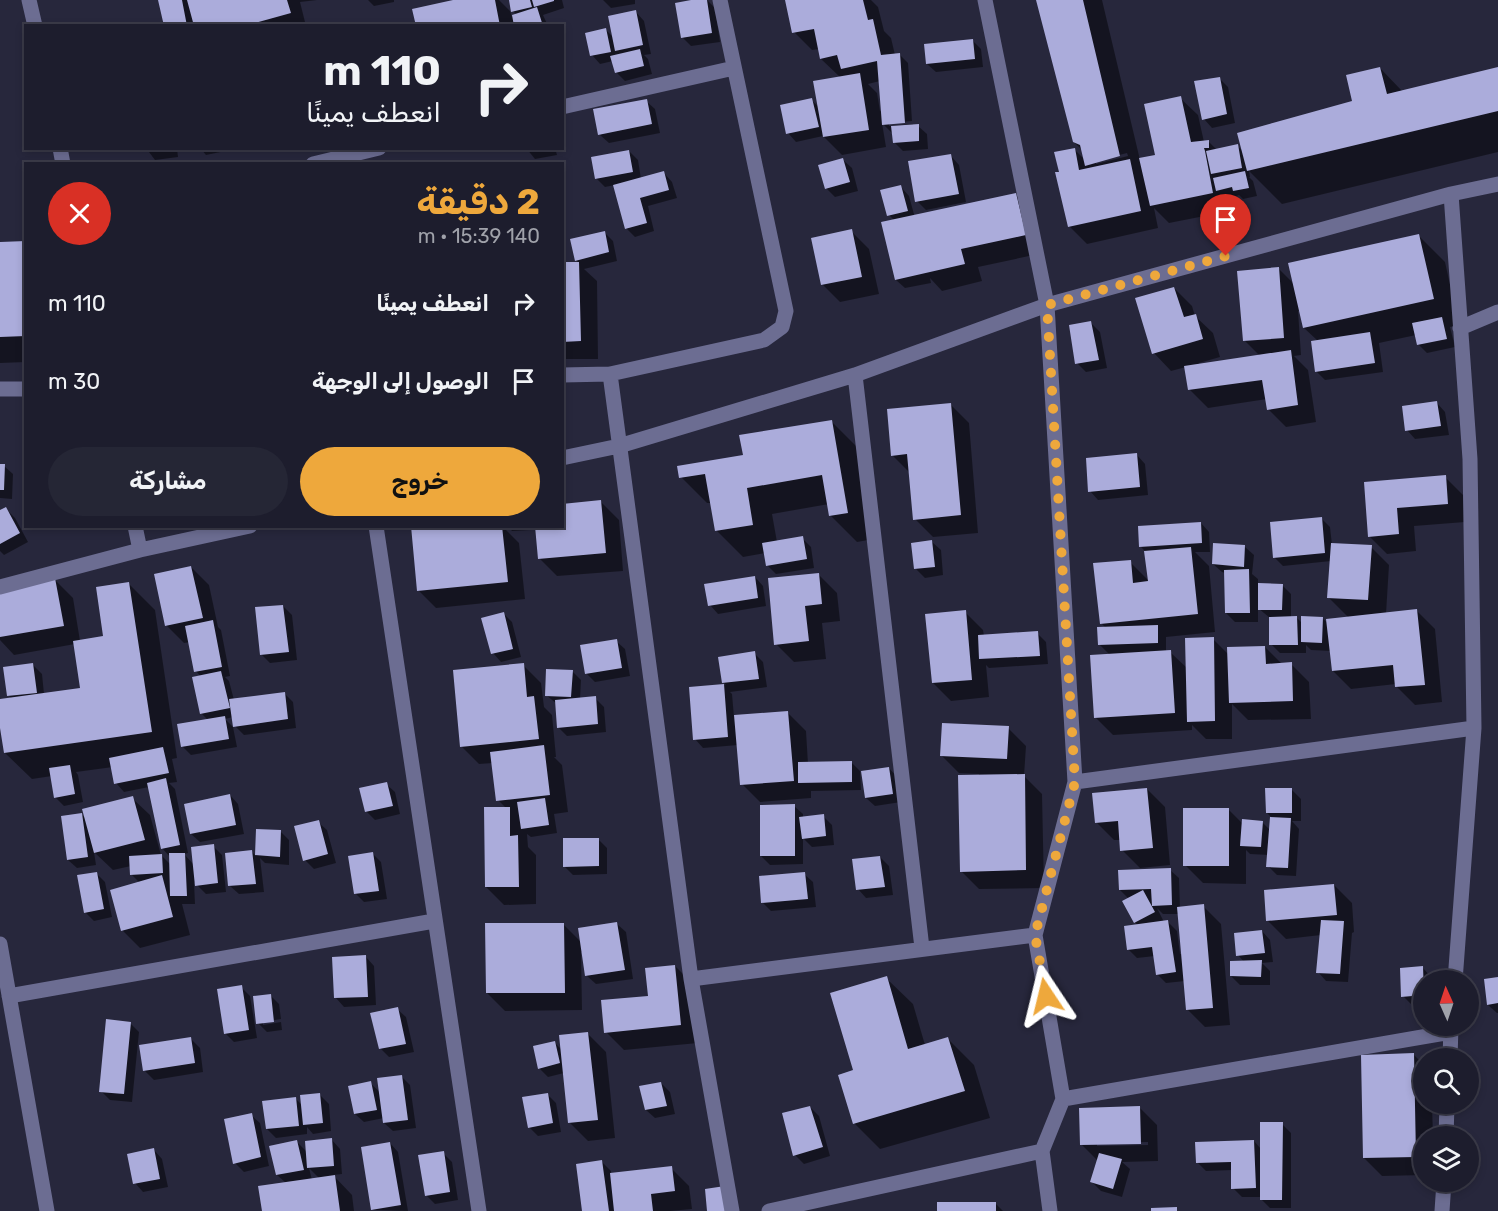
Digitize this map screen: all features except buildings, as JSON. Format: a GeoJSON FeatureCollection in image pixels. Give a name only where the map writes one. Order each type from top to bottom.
{"type":"FeatureCollection","features":[{"type":"Feature","properties":{"kind":"street"},"geometry":{"type":"LineString","coordinates":[[29,0],[35,24]]}},
{"type":"Feature","properties":{"kind":"street"},"geometry":{"type":"LineString","coordinates":[[564,375],[610,374],[764,340],[782,327],[786,311],[720,0]]}},
{"type":"Feature","properties":{"kind":"street"},"geometry":{"type":"LineString","coordinates":[[985,0],[1047,305],[1075,782],[1035,935],[1063,1099],[1042,1151],[1050,1211]]}},
{"type":"Feature","properties":{"kind":"street"},"geometry":{"type":"LineString","coordinates":[[564,107],[734,68]]}},
{"type":"Feature","properties":{"kind":"street"},"geometry":{"type":"LineString","coordinates":[[321,162],[371,150]]}},
{"type":"Feature","properties":{"kind":"street"},"geometry":{"type":"LineString","coordinates":[[564,458],[619,446],[855,375],[1047,305],[1450,194],[1498,184]]}},
{"type":"Feature","properties":{"kind":"street"},"geometry":{"type":"LineString","coordinates":[[1450,194],[1470,459],[1474,728],[1456,970]]}},
{"type":"Feature","properties":{"kind":"street"},"geometry":{"type":"LineString","coordinates":[[1460,328],[1498,312]]}},
{"type":"Feature","properties":{"kind":"street"},"geometry":{"type":"LineString","coordinates":[[610,374],[691,979],[732,1211]]}},
{"type":"Feature","properties":{"kind":"street"},"geometry":{"type":"LineString","coordinates":[[855,375],[922,948]]}},
{"type":"Feature","properties":{"kind":"street"},"geometry":{"type":"LineString","coordinates":[[0,389],[24,389]]}},
{"type":"Feature","properties":{"kind":"street"},"geometry":{"type":"LineString","coordinates":[[135,528],[140,550]]}},
{"type":"Feature","properties":{"kind":"street"},"geometry":{"type":"LineString","coordinates":[[0,587],[140,550],[241,528]]}},
{"type":"Feature","properties":{"kind":"street"},"geometry":{"type":"LineString","coordinates":[[376,528],[479,1211]]}},
{"type":"Feature","properties":{"kind":"street"},"geometry":{"type":"LineString","coordinates":[[1075,782],[1474,728]]}},
{"type":"Feature","properties":{"kind":"street"},"geometry":{"type":"LineString","coordinates":[[9,996],[434,921]]}},
{"type":"Feature","properties":{"kind":"street"},"geometry":{"type":"LineString","coordinates":[[691,979],[1035,935]]}},
{"type":"Feature","properties":{"kind":"street"},"geometry":{"type":"LineString","coordinates":[[0,944],[47,1211]]}},
{"type":"Feature","properties":{"kind":"street"},"geometry":{"type":"LineString","coordinates":[[1063,1099],[1413,1036]]}},
{"type":"Feature","properties":{"kind":"street"},"geometry":{"type":"LineString","coordinates":[[769,1211],[1042,1151]]}},
{"type":"Feature","properties":{"kind":"street"},"geometry":{"type":"LineString","coordinates":[[1443,1211],[1444,1192]]}},
{"type":"Feature","properties":{"kind":"route"},"geometry":{"type":"LineString","coordinates":[[1046,996],[1035,935],[1075,782],[1047,305],[1226,256]]}}]}
